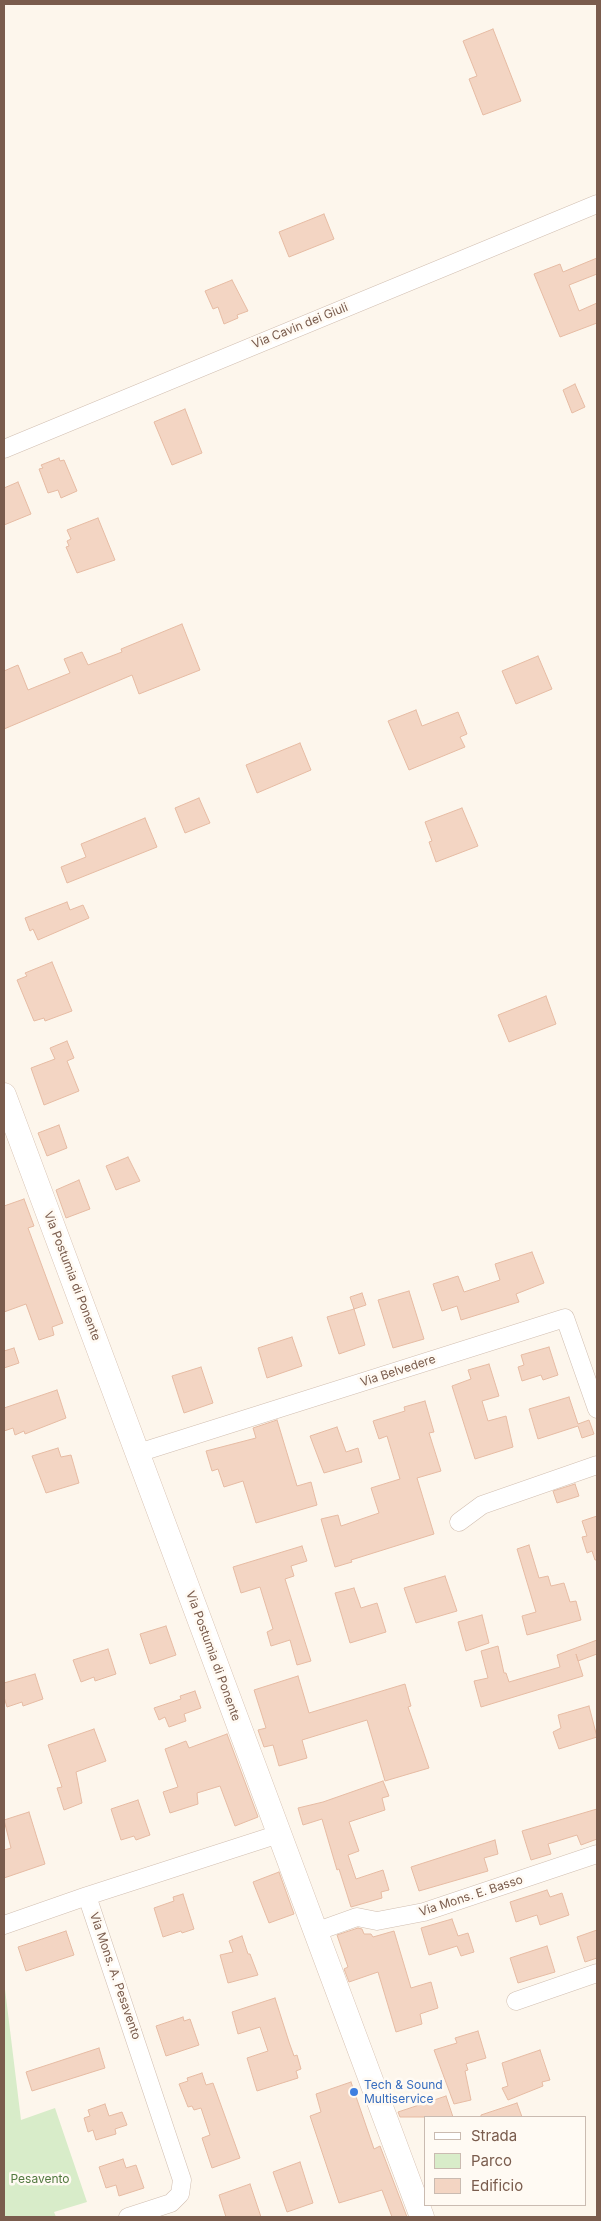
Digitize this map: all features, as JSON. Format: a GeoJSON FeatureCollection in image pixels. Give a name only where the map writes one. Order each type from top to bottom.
{"type":"FeatureCollection","features":[{"type":"Feature","properties":{"kind":"main road","name":"Via Postumia di Ponente"},"geometry":{"type":"LineString","coordinates":[[4,1095],[422,2217]]}},
{"type":"Feature","properties":{"kind":"street","name":"Via Cavin dei Giuli"},"geometry":{"type":"LineString","coordinates":[[4,449],[597,204]]}},
{"type":"Feature","properties":{"kind":"street","name":"Via Belvedere"},"geometry":{"type":"LineString","coordinates":[[138,1453],[565,1318],[597,1409]]}},
{"type":"Feature","properties":{"kind":"street"},"geometry":{"type":"LineString","coordinates":[[459,1522],[482,1506],[597,1465]]}},
{"type":"Feature","properties":{"kind":"street","name":"Via Mons. A. Pesavento"},"geometry":{"type":"LineString","coordinates":[[128,2217],[170,2203],[180,2194],[182,2180],[87,1896],[279,1834]]}},
{"type":"Feature","properties":{"kind":"street","name":"Via Mons. E. Basso"},"geometry":{"type":"LineString","coordinates":[[315,1932],[357,1917],[377,1921],[424,1912],[597,1854]]}},
{"type":"Feature","properties":{"kind":"street"},"geometry":{"type":"LineString","coordinates":[[4,1925],[87,1896]]}},
{"type":"Feature","properties":{"kind":"street"},"geometry":{"type":"LineString","coordinates":[[516,2001],[597,1973]]}},
{"type":"Feature","properties":{"kind":"green space","name":"Pesavento"},"geometry":{"type":"Polygon","coordinates":[[[4,1981],[21,2120],[55,2108],[87,2202],[54,2212],[56,2217],[4,2217],[4,1981]]]}},
{"type":"Feature","properties":{"kind":"building"},"geometry":{"type":"Polygon","coordinates":[[[493,29],[521,101],[483,115],[469,79],[477,76],[463,41],[493,29]]]}},
{"type":"Feature","properties":{"kind":"building"},"geometry":{"type":"Polygon","coordinates":[[[324,214],[334,239],[289,257],[279,232],[324,214]]]}},
{"type":"Feature","properties":{"kind":"building"},"geometry":{"type":"Polygon","coordinates":[[[597,258],[597,274],[569,285],[579,311],[597,303],[597,323],[560,337],[534,274],[560,264],[563,272],[597,258]]]}},
{"type":"Feature","properties":{"kind":"building"},"geometry":{"type":"Polygon","coordinates":[[[232,280],[248,311],[237,315],[238,318],[224,324],[218,307],[213,309],[205,291],[232,280]]]}},
{"type":"Feature","properties":{"kind":"building"},"geometry":{"type":"Polygon","coordinates":[[[575,384],[585,407],[572,413],[563,390],[575,384]]]}},
{"type":"Feature","properties":{"kind":"building"},"geometry":{"type":"Polygon","coordinates":[[[185,409],[202,453],[172,465],[154,422],[185,409]]]}},
{"type":"Feature","properties":{"kind":"building"},"geometry":{"type":"Polygon","coordinates":[[[59,458],[60,461],[64,460],[77,491],[61,498],[58,490],[48,493],[39,469],[43,468],[41,465],[59,458]]]}},
{"type":"Feature","properties":{"kind":"building"},"geometry":{"type":"Polygon","coordinates":[[[18,482],[31,514],[4,525],[4,488],[18,482]]]}},
{"type":"Feature","properties":{"kind":"building"},"geometry":{"type":"Polygon","coordinates":[[[98,518],[115,560],[77,573],[66,547],[69,546],[67,541],[71,539],[67,530],[98,518]]]}},
{"type":"Feature","properties":{"kind":"building"},"geometry":{"type":"Polygon","coordinates":[[[182,624],[200,670],[139,694],[132,675],[4,729],[4,671],[18,665],[28,690],[70,673],[64,659],[82,652],[88,665],[122,652],[121,649],[182,624]]]}},
{"type":"Feature","properties":{"kind":"building"},"geometry":{"type":"Polygon","coordinates":[[[538,656],[552,689],[516,704],[502,671],[538,656]]]}},
{"type":"Feature","properties":{"kind":"building"},"geometry":{"type":"Polygon","coordinates":[[[416,710],[422,726],[458,712],[467,734],[460,737],[465,747],[409,770],[388,721],[416,710]]]}},
{"type":"Feature","properties":{"kind":"building"},"geometry":{"type":"Polygon","coordinates":[[[300,743],[311,770],[257,793],[246,765],[300,743]]]}},
{"type":"Feature","properties":{"kind":"building"},"geometry":{"type":"Polygon","coordinates":[[[199,798],[210,823],[185,833],[175,808],[199,798]]]}},
{"type":"Feature","properties":{"kind":"building"},"geometry":{"type":"Polygon","coordinates":[[[462,808],[478,846],[436,862],[429,842],[432,841],[425,822],[462,808]]]}},
{"type":"Feature","properties":{"kind":"building"},"geometry":{"type":"Polygon","coordinates":[[[145,818],[157,847],[67,883],[61,867],[86,857],[81,844],[145,818]]]}},
{"type":"Feature","properties":{"kind":"building"},"geometry":{"type":"Polygon","coordinates":[[[67,902],[70,910],[83,905],[89,918],[38,940],[33,929],[30,931],[25,918],[67,902]]]}},
{"type":"Feature","properties":{"kind":"building"},"geometry":{"type":"Polygon","coordinates":[[[52,962],[72,1011],[45,1021],[44,1018],[34,1021],[17,980],[27,976],[25,973],[52,962]]]}},
{"type":"Feature","properties":{"kind":"building"},"geometry":{"type":"Polygon","coordinates":[[[546,996],[556,1024],[509,1042],[498,1015],[546,996]]]}},
{"type":"Feature","properties":{"kind":"building"},"geometry":{"type":"Polygon","coordinates":[[[67,1041],[74,1058],[67,1061],[79,1091],[44,1105],[31,1068],[55,1059],[50,1048],[67,1041]]]}},
{"type":"Feature","properties":{"kind":"building"},"geometry":{"type":"Polygon","coordinates":[[[59,1125],[67,1148],[47,1156],[38,1133],[59,1125]]]}},
{"type":"Feature","properties":{"kind":"building"},"geometry":{"type":"Polygon","coordinates":[[[128,1157],[140,1181],[116,1190],[106,1166],[128,1157]]]}},
{"type":"Feature","properties":{"kind":"building"},"geometry":{"type":"Polygon","coordinates":[[[79,1180],[90,1209],[66,1218],[56,1190],[79,1180]]]}},
{"type":"Feature","properties":{"kind":"building"},"geometry":{"type":"Polygon","coordinates":[[[24,1199],[34,1226],[28,1228],[63,1323],[52,1327],[54,1335],[39,1340],[26,1304],[4,1312],[4,1206],[24,1199]]]}},
{"type":"Feature","properties":{"kind":"building"},"geometry":{"type":"Polygon","coordinates":[[[532,1252],[544,1283],[516,1294],[519,1302],[461,1320],[457,1306],[442,1311],[433,1284],[458,1276],[464,1292],[500,1280],[495,1264],[532,1252]]]}},
{"type":"Feature","properties":{"kind":"building"},"geometry":{"type":"Polygon","coordinates":[[[409,1291],[424,1339],[393,1348],[378,1300],[409,1291]]]}},
{"type":"Feature","properties":{"kind":"building"},"geometry":{"type":"Polygon","coordinates":[[[362,1293],[366,1305],[354,1309],[350,1297],[362,1293]]]}},
{"type":"Feature","properties":{"kind":"building"},"geometry":{"type":"Polygon","coordinates":[[[354,1309],[365,1345],[339,1354],[327,1317],[354,1309]]]}},
{"type":"Feature","properties":{"kind":"building"},"geometry":{"type":"Polygon","coordinates":[[[292,1337],[302,1366],[267,1378],[258,1348],[292,1337]]]}},
{"type":"Feature","properties":{"kind":"building"},"geometry":{"type":"Polygon","coordinates":[[[549,1347],[558,1375],[543,1380],[541,1375],[522,1381],[518,1367],[524,1365],[521,1355],[549,1347]]]}},
{"type":"Feature","properties":{"kind":"building"},"geometry":{"type":"Polygon","coordinates":[[[14,1348],[19,1363],[4,1368],[4,1351],[14,1348]]]}},
{"type":"Feature","properties":{"kind":"building"},"geometry":{"type":"Polygon","coordinates":[[[489,1364],[499,1396],[482,1401],[488,1421],[506,1416],[513,1447],[475,1459],[452,1386],[471,1379],[468,1370],[489,1364]]]}},
{"type":"Feature","properties":{"kind":"building"},"geometry":{"type":"Polygon","coordinates":[[[201,1367],[213,1403],[184,1413],[172,1376],[201,1367]]]}},
{"type":"Feature","properties":{"kind":"building"},"geometry":{"type":"Polygon","coordinates":[[[57,1390],[66,1418],[25,1434],[24,1431],[15,1435],[13,1428],[4,1431],[4,1408],[57,1390]]]}},
{"type":"Feature","properties":{"kind":"building"},"geometry":{"type":"Polygon","coordinates":[[[569,1397],[578,1424],[589,1420],[594,1434],[582,1438],[578,1426],[538,1439],[529,1409],[569,1397]]]}},
{"type":"Feature","properties":{"kind":"building"},"geometry":{"type":"Polygon","coordinates":[[[425,1401],[434,1432],[429,1433],[441,1471],[417,1478],[434,1534],[351,1560],[352,1562],[335,1567],[321,1519],[338,1515],[341,1526],[379,1513],[371,1488],[400,1479],[387,1436],[379,1439],[373,1421],[405,1411],[404,1407],[425,1401]]]}},
{"type":"Feature","properties":{"kind":"building"},"geometry":{"type":"Polygon","coordinates":[[[277,1420],[297,1486],[311,1482],[317,1505],[256,1523],[243,1481],[224,1487],[218,1469],[212,1471],[206,1451],[256,1438],[253,1428],[277,1420]]]}},
{"type":"Feature","properties":{"kind":"building"},"geometry":{"type":"Polygon","coordinates":[[[337,1427],[346,1452],[358,1448],[362,1462],[324,1473],[310,1436],[337,1427]]]}},
{"type":"Feature","properties":{"kind":"building"},"geometry":{"type":"Polygon","coordinates":[[[58,1448],[61,1457],[71,1455],[79,1483],[46,1493],[32,1456],[58,1448]]]}},
{"type":"Feature","properties":{"kind":"building"},"geometry":{"type":"Polygon","coordinates":[[[575,1484],[579,1496],[557,1503],[553,1491],[575,1484]]]}},
{"type":"Feature","properties":{"kind":"building"},"geometry":{"type":"Polygon","coordinates":[[[597,1516],[597,1560],[595,1560],[592,1551],[587,1553],[582,1537],[587,1536],[582,1521],[597,1516]]]}},
{"type":"Feature","properties":{"kind":"building"},"geometry":{"type":"Polygon","coordinates":[[[529,1545],[539,1578],[548,1576],[551,1586],[564,1583],[570,1602],[576,1601],[581,1620],[527,1635],[522,1616],[536,1612],[517,1549],[529,1545]]]}},
{"type":"Feature","properties":{"kind":"building"},"geometry":{"type":"Polygon","coordinates":[[[302,1546],[307,1561],[291,1566],[294,1576],[285,1579],[311,1661],[297,1665],[290,1640],[271,1646],[267,1632],[273,1629],[260,1587],[241,1593],[233,1567],[302,1546]]]}},
{"type":"Feature","properties":{"kind":"building"},"geometry":{"type":"Polygon","coordinates":[[[445,1576],[457,1611],[416,1623],[404,1588],[445,1576]]]}},
{"type":"Feature","properties":{"kind":"building"},"geometry":{"type":"Polygon","coordinates":[[[354,1588],[361,1608],[377,1603],[386,1632],[350,1643],[335,1593],[354,1588]]]}},
{"type":"Feature","properties":{"kind":"building"},"geometry":{"type":"Polygon","coordinates":[[[482,1615],[489,1643],[466,1651],[458,1622],[482,1615]]]}},
{"type":"Feature","properties":{"kind":"building"},"geometry":{"type":"Polygon","coordinates":[[[166,1626],[176,1655],[150,1664],[140,1634],[166,1626]]]}},
{"type":"Feature","properties":{"kind":"building"},"geometry":{"type":"Polygon","coordinates":[[[597,1640],[597,1654],[578,1661],[583,1676],[481,1707],[474,1681],[488,1678],[481,1651],[498,1646],[504,1673],[506,1673],[509,1682],[560,1667],[557,1655],[597,1640]]]}},
{"type":"Feature","properties":{"kind":"building"},"geometry":{"type":"Polygon","coordinates":[[[108,1649],[116,1674],[95,1681],[94,1677],[81,1682],[73,1660],[108,1649]]]}},
{"type":"Feature","properties":{"kind":"building"},"geometry":{"type":"Polygon","coordinates":[[[35,1674],[43,1699],[23,1706],[22,1702],[7,1707],[4,1697],[4,1683],[35,1674]]]}},
{"type":"Feature","properties":{"kind":"building"},"geometry":{"type":"Polygon","coordinates":[[[298,1676],[309,1713],[405,1684],[411,1706],[408,1707],[429,1768],[385,1781],[367,1720],[302,1740],[307,1758],[279,1766],[273,1745],[264,1747],[258,1730],[266,1728],[254,1690],[298,1676]]]}},
{"type":"Feature","properties":{"kind":"building"},"geometry":{"type":"Polygon","coordinates":[[[195,1691],[201,1708],[184,1714],[186,1721],[169,1727],[165,1717],[159,1720],[154,1708],[181,1699],[180,1696],[195,1691]]]}},
{"type":"Feature","properties":{"kind":"building"},"geometry":{"type":"Polygon","coordinates":[[[589,1706],[597,1737],[559,1749],[553,1732],[561,1728],[558,1715],[589,1706]]]}},
{"type":"Feature","properties":{"kind":"building"},"geometry":{"type":"Polygon","coordinates":[[[94,1729],[106,1761],[76,1772],[82,1803],[64,1810],[57,1788],[62,1787],[48,1745],[94,1729]]]}},
{"type":"Feature","properties":{"kind":"building"},"geometry":{"type":"Polygon","coordinates":[[[227,1734],[258,1817],[235,1826],[220,1786],[197,1793],[198,1804],[170,1813],[163,1792],[178,1787],[165,1749],[186,1741],[189,1748],[227,1734]]]}},
{"type":"Feature","properties":{"kind":"building"},"geometry":{"type":"Polygon","coordinates":[[[383,1781],[389,1796],[382,1798],[385,1810],[349,1822],[359,1851],[348,1855],[356,1879],[383,1870],[389,1890],[381,1892],[382,1898],[351,1907],[339,1869],[337,1870],[322,1819],[303,1825],[298,1808],[323,1802],[383,1781]]]}},
{"type":"Feature","properties":{"kind":"building"},"geometry":{"type":"Polygon","coordinates":[[[138,1800],[150,1835],[136,1840],[134,1836],[121,1840],[111,1809],[138,1800]]]}},
{"type":"Feature","properties":{"kind":"building"},"geometry":{"type":"Polygon","coordinates":[[[597,1809],[597,1839],[581,1845],[577,1835],[548,1844],[551,1854],[531,1860],[522,1831],[597,1809]]]}},
{"type":"Feature","properties":{"kind":"building"},"geometry":{"type":"Polygon","coordinates":[[[29,1812],[45,1864],[4,1878],[4,1850],[11,1848],[4,1820],[29,1812]]]}},
{"type":"Feature","properties":{"kind":"building"},"geometry":{"type":"Polygon","coordinates":[[[495,1840],[498,1854],[484,1858],[488,1871],[419,1891],[411,1867],[495,1840]]]}},
{"type":"Feature","properties":{"kind":"building"},"geometry":{"type":"Polygon","coordinates":[[[279,1872],[294,1914],[269,1923],[253,1882],[279,1872]]]}},
{"type":"Feature","properties":{"kind":"building"},"geometry":{"type":"Polygon","coordinates":[[[547,1890],[550,1897],[562,1893],[569,1915],[540,1925],[537,1915],[516,1922],[510,1902],[547,1890]]]}},
{"type":"Feature","properties":{"kind":"building"},"geometry":{"type":"Polygon","coordinates":[[[183,1894],[194,1929],[163,1937],[154,1908],[174,1901],[173,1897],[183,1894]]]}},
{"type":"Feature","properties":{"kind":"building"},"geometry":{"type":"Polygon","coordinates":[[[452,1919],[458,1936],[468,1933],[474,1952],[461,1956],[457,1946],[429,1955],[421,1928],[452,1919]]]}},
{"type":"Feature","properties":{"kind":"building"},"geometry":{"type":"Polygon","coordinates":[[[358,1928],[362,1929],[364,1934],[371,1934],[373,1937],[394,1931],[411,1988],[431,1982],[438,2008],[420,2014],[422,2024],[396,2032],[378,1972],[349,1982],[344,1969],[348,1967],[337,1935],[358,1928]]]}},
{"type":"Feature","properties":{"kind":"building"},"geometry":{"type":"Polygon","coordinates":[[[597,1930],[597,1958],[585,1962],[577,1937],[597,1930]]]}},
{"type":"Feature","properties":{"kind":"building"},"geometry":{"type":"Polygon","coordinates":[[[66,1931],[74,1955],[26,1971],[18,1947],[66,1931]]]}},
{"type":"Feature","properties":{"kind":"building"},"geometry":{"type":"Polygon","coordinates":[[[242,1936],[258,1975],[228,1983],[220,1955],[233,1952],[229,1941],[242,1936]]]}},
{"type":"Feature","properties":{"kind":"building"},"geometry":{"type":"Polygon","coordinates":[[[547,1946],[555,1972],[518,1983],[510,1958],[547,1946]]]}},
{"type":"Feature","properties":{"kind":"building"},"geometry":{"type":"Polygon","coordinates":[[[275,1998],[294,2056],[297,2055],[301,2069],[296,2071],[298,2078],[257,2091],[247,2058],[268,2051],[260,2027],[238,2034],[232,2012],[275,1998]]]}},
{"type":"Feature","properties":{"kind":"building"},"geometry":{"type":"Polygon","coordinates":[[[183,2017],[184,2021],[190,2019],[199,2045],[166,2056],[156,2026],[183,2017]]]}},
{"type":"Feature","properties":{"kind":"building"},"geometry":{"type":"Polygon","coordinates":[[[478,2031],[486,2058],[466,2064],[468,2070],[465,2071],[471,2100],[454,2104],[434,2050],[457,2043],[455,2038],[478,2031]]]}},
{"type":"Feature","properties":{"kind":"building"},"geometry":{"type":"Polygon","coordinates":[[[99,2048],[105,2068],[32,2091],[26,2072],[99,2048]]]}},
{"type":"Feature","properties":{"kind":"building"},"geometry":{"type":"Polygon","coordinates":[[[540,2050],[550,2080],[542,2082],[543,2086],[508,2100],[502,2088],[508,2086],[502,2063],[540,2050]]]}},
{"type":"Feature","properties":{"kind":"building"},"geometry":{"type":"Polygon","coordinates":[[[202,2073],[206,2085],[213,2083],[240,2158],[212,2168],[202,2138],[210,2135],[201,2108],[194,2110],[192,2106],[188,2107],[179,2084],[188,2081],[187,2078],[202,2073]]]}},
{"type":"Feature","properties":{"kind":"building"},"geometry":{"type":"Polygon","coordinates":[[[351,2082],[374,2149],[380,2146],[407,2217],[392,2217],[382,2190],[339,2203],[310,2116],[321,2112],[316,2094],[351,2082]]]}},
{"type":"Feature","properties":{"kind":"building"},"geometry":{"type":"Polygon","coordinates":[[[446,2096],[453,2116],[400,2117],[398,2112],[446,2096]]]}},
{"type":"Feature","properties":{"kind":"building"},"geometry":{"type":"Polygon","coordinates":[[[517,2103],[522,2116],[481,2116],[517,2103]]]}},
{"type":"Feature","properties":{"kind":"building"},"geometry":{"type":"Polygon","coordinates":[[[105,2104],[109,2116],[122,2112],[127,2125],[115,2129],[116,2134],[96,2140],[93,2130],[88,2132],[84,2118],[90,2116],[88,2110],[105,2104]]]}},
{"type":"Feature","properties":{"kind":"building"},"geometry":{"type":"Polygon","coordinates":[[[123,2159],[126,2168],[136,2165],[144,2188],[119,2196],[116,2185],[106,2188],[99,2167],[123,2159]]]}},
{"type":"Feature","properties":{"kind":"building"},"geometry":{"type":"Polygon","coordinates":[[[300,2162],[313,2203],[287,2212],[273,2172],[300,2162]]]}},
{"type":"Feature","properties":{"kind":"building"},"geometry":{"type":"Polygon","coordinates":[[[250,2184],[261,2217],[226,2217],[219,2195],[250,2184]]]}},
{"type":"Feature","properties":{"kind":"place","name":"Tech & Sound Multiservice"},"geometry":{"type":"Point","coordinates":[354,2092]}}]}
